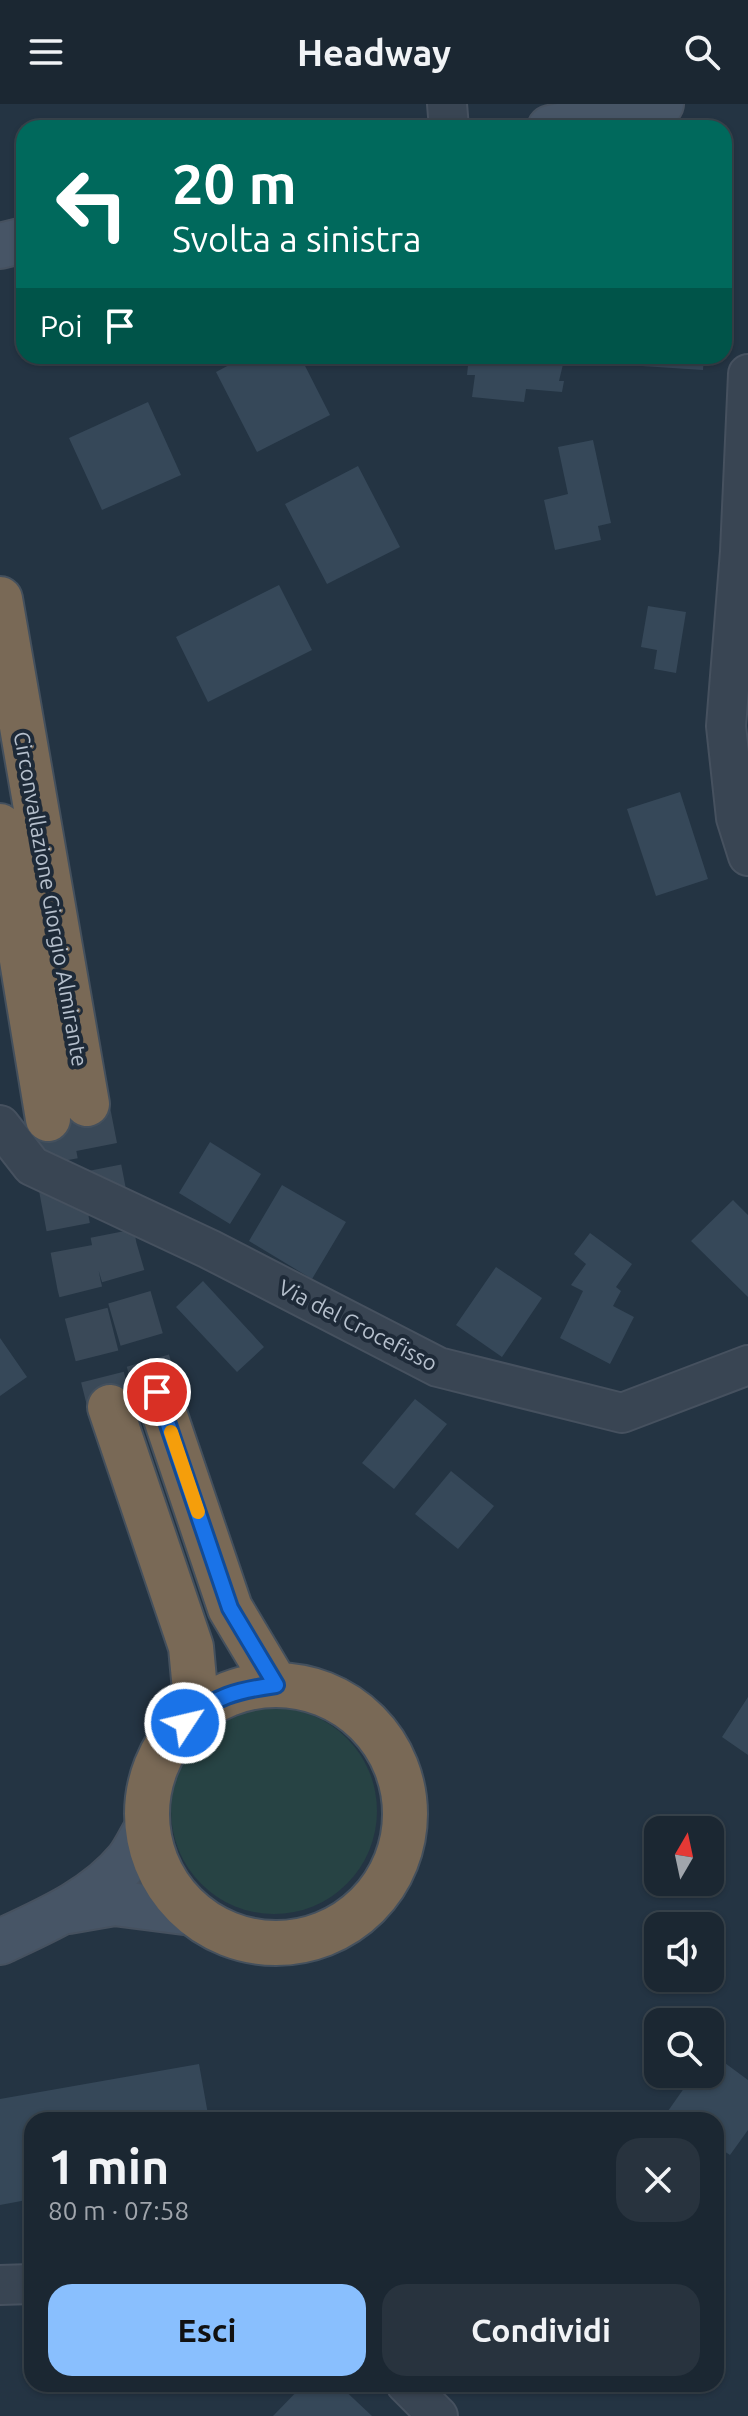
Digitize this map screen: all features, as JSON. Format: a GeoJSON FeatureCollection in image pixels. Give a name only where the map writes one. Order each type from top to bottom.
{"type":"FeatureCollection","features":[{"type":"Feature","properties":{"kind":"highway","name":"Circonvallazione Giorgio Almirante"},"geometry":{"type":"LineString","coordinates":[[0,599],[67,1111],[0,826]]}},
{"type":"Feature","properties":{"kind":"highway"},"geometry":{"type":"LineString","coordinates":[[157,1392],[230,1608],[276,1685]]}},
{"type":"Feature","properties":{"kind":"highway"},"geometry":{"type":"LineString","coordinates":[[110,1407],[191,1647],[197,1712]]}},
{"type":"Feature","properties":{"kind":"highway"},"geometry":{"type":"LineString","coordinates":[[276,1685],[314,1690],[348,1706],[377,1732],[397,1765],[406,1802],[404,1840],[391,1876],[368,1907],[337,1929],[324,1934],[300,1942],[262,1943],[225,1934],[192,1913],[175,1895],[161,1875],[152,1852],[147,1828],[148,1795],[157,1763],[173,1735],[197,1712],[234,1691],[276,1685]]}},
{"type":"Feature","properties":{"kind":"main road"},"geometry":{"type":"LineString","coordinates":[[587,120],[661,104]]}},
{"type":"Feature","properties":{"kind":"main road"},"geometry":{"type":"LineString","coordinates":[[0,1942],[62,1912],[106,1882],[129,1859],[147,1828]]}},
{"type":"Feature","properties":{"kind":"main road"},"geometry":{"type":"LineString","coordinates":[[62,1912],[114,1903],[192,1913]]}},
{"type":"Feature","properties":{"kind":"street"},"geometry":{"type":"LineString","coordinates":[[748,374],[744,551],[726,726],[736,818],[748,856]]}},
{"type":"Feature","properties":{"kind":"street","name":"Via del Crocefisso"},"geometry":{"type":"LineString","coordinates":[[0,1125],[32,1166],[209,1249],[438,1367],[622,1413],[748,1365]]}},
{"type":"Feature","properties":{"kind":"street"},"geometry":{"type":"LineString","coordinates":[[0,2285],[24,2284]]}},
{"type":"Feature","properties":{"kind":"street"},"geometry":{"type":"LineString","coordinates":[[414,2392],[438,2416]]}},
{"type":"Feature","properties":{"kind":"green space"},"geometry":{"type":"Polygon","coordinates":[[[274,1708],[313,1716],[347,1738],[369,1772],[377,1811],[369,1850],[347,1884],[313,1906],[274,1914],[235,1906],[201,1884],[179,1850],[171,1811],[179,1772],[201,1738],[235,1716],[274,1708]]]}},
{"type":"Feature","properties":{"kind":"building"},"geometry":{"type":"Polygon","coordinates":[[[231,364],[304,364],[330,415],[257,452],[216,372],[231,364]]]}},
{"type":"Feature","properties":{"kind":"building"},"geometry":{"type":"Polygon","coordinates":[[[468,364],[563,364],[559,381],[564,381],[562,392],[526,389],[524,402],[472,397],[475,375],[467,375],[468,364]]]}},
{"type":"Feature","properties":{"kind":"building"},"geometry":{"type":"Polygon","coordinates":[[[611,364],[703,364],[703,370],[611,364]]]}},
{"type":"Feature","properties":{"kind":"building"},"geometry":{"type":"Polygon","coordinates":[[[148,402],[181,475],[102,510],[69,438],[148,402]]]}},
{"type":"Feature","properties":{"kind":"building"},"geometry":{"type":"Polygon","coordinates":[[[593,440],[611,523],[598,526],[601,540],[555,550],[544,500],[568,494],[558,447],[593,440]]]}},
{"type":"Feature","properties":{"kind":"building"},"geometry":{"type":"Polygon","coordinates":[[[358,466],[400,547],[327,584],[285,504],[358,466]]]}},
{"type":"Feature","properties":{"kind":"building"},"geometry":{"type":"Polygon","coordinates":[[[279,585],[312,650],[208,702],[176,637],[279,585]]]}},
{"type":"Feature","properties":{"kind":"building"},"geometry":{"type":"Polygon","coordinates":[[[648,606],[686,612],[676,673],[654,669],[657,650],[641,647],[648,606]]]}},
{"type":"Feature","properties":{"kind":"building"},"geometry":{"type":"Polygon","coordinates":[[[680,792],[708,879],[656,896],[627,809],[680,792]]]}},
{"type":"Feature","properties":{"kind":"building"},"geometry":{"type":"Polygon","coordinates":[[[210,1142],[261,1174],[230,1224],[179,1193],[210,1142]]]}},
{"type":"Feature","properties":{"kind":"building"},"geometry":{"type":"Polygon","coordinates":[[[282,1185],[346,1222],[312,1279],[249,1241],[282,1185]]]}},
{"type":"Feature","properties":{"kind":"building"},"geometry":{"type":"Polygon","coordinates":[[[733,1200],[748,1215],[748,1297],[691,1241],[733,1200]]]}},
{"type":"Feature","properties":{"kind":"building"},"geometry":{"type":"Polygon","coordinates":[[[590,1233],[632,1264],[616,1287],[621,1291],[613,1306],[634,1317],[610,1364],[560,1338],[583,1291],[571,1285],[586,1264],[574,1254],[590,1233]]]}},
{"type":"Feature","properties":{"kind":"building"},"geometry":{"type":"Polygon","coordinates":[[[496,1267],[542,1298],[502,1357],[456,1325],[496,1267]]]}},
{"type":"Feature","properties":{"kind":"building"},"geometry":{"type":"Polygon","coordinates":[[[203,1281],[264,1347],[237,1372],[176,1307],[203,1281]]]}},
{"type":"Feature","properties":{"kind":"building"},"geometry":{"type":"Polygon","coordinates":[[[0,1338],[27,1377],[0,1396],[0,1338]]]}},
{"type":"Feature","properties":{"kind":"building"},"geometry":{"type":"Polygon","coordinates":[[[415,1399],[447,1424],[394,1489],[362,1463],[415,1399]]]}},
{"type":"Feature","properties":{"kind":"building"},"geometry":{"type":"Polygon","coordinates":[[[451,1471],[494,1506],[458,1549],[415,1514],[451,1471]]]}},
{"type":"Feature","properties":{"kind":"building"},"geometry":{"type":"Polygon","coordinates":[[[748,1697],[748,1755],[722,1737],[748,1697]]]}},
{"type":"Feature","properties":{"kind":"building"},"geometry":{"type":"Polygon","coordinates":[[[724,2062],[748,2080],[748,2130],[730,2155],[724,2151],[724,2112],[668,2111],[684,2088],[724,2088],[724,2062]]]}},
{"type":"Feature","properties":{"kind":"building"},"geometry":{"type":"Polygon","coordinates":[[[199,2064],[208,2112],[24,2112],[24,2200],[0,2205],[0,2099],[199,2064]]]}},
{"type":"Feature","properties":{"kind":"building"},"geometry":{"type":"Polygon","coordinates":[[[296,2392],[346,2392],[372,2416],[273,2416],[296,2392]]]}},
{"type":"Feature","properties":{"kind":"tunnel"},"geometry":{"type":"LineString","coordinates":[[87,1104],[115,1248],[157,1392]]}},
{"type":"Feature","properties":{"kind":"tunnel"},"geometry":{"type":"LineString","coordinates":[[48,1119],[79,1285],[110,1407]]}},
{"type":"Feature","properties":{"kind":"slow traffic"},"geometry":{"type":"LineString","coordinates":[[171,1432],[198,1512]]}},
{"type":"Feature","properties":{"kind":"route"},"geometry":{"type":"LineString","coordinates":[[157,1392],[230,1608],[276,1685],[234,1691],[197,1712],[185,1723]]}}]}
